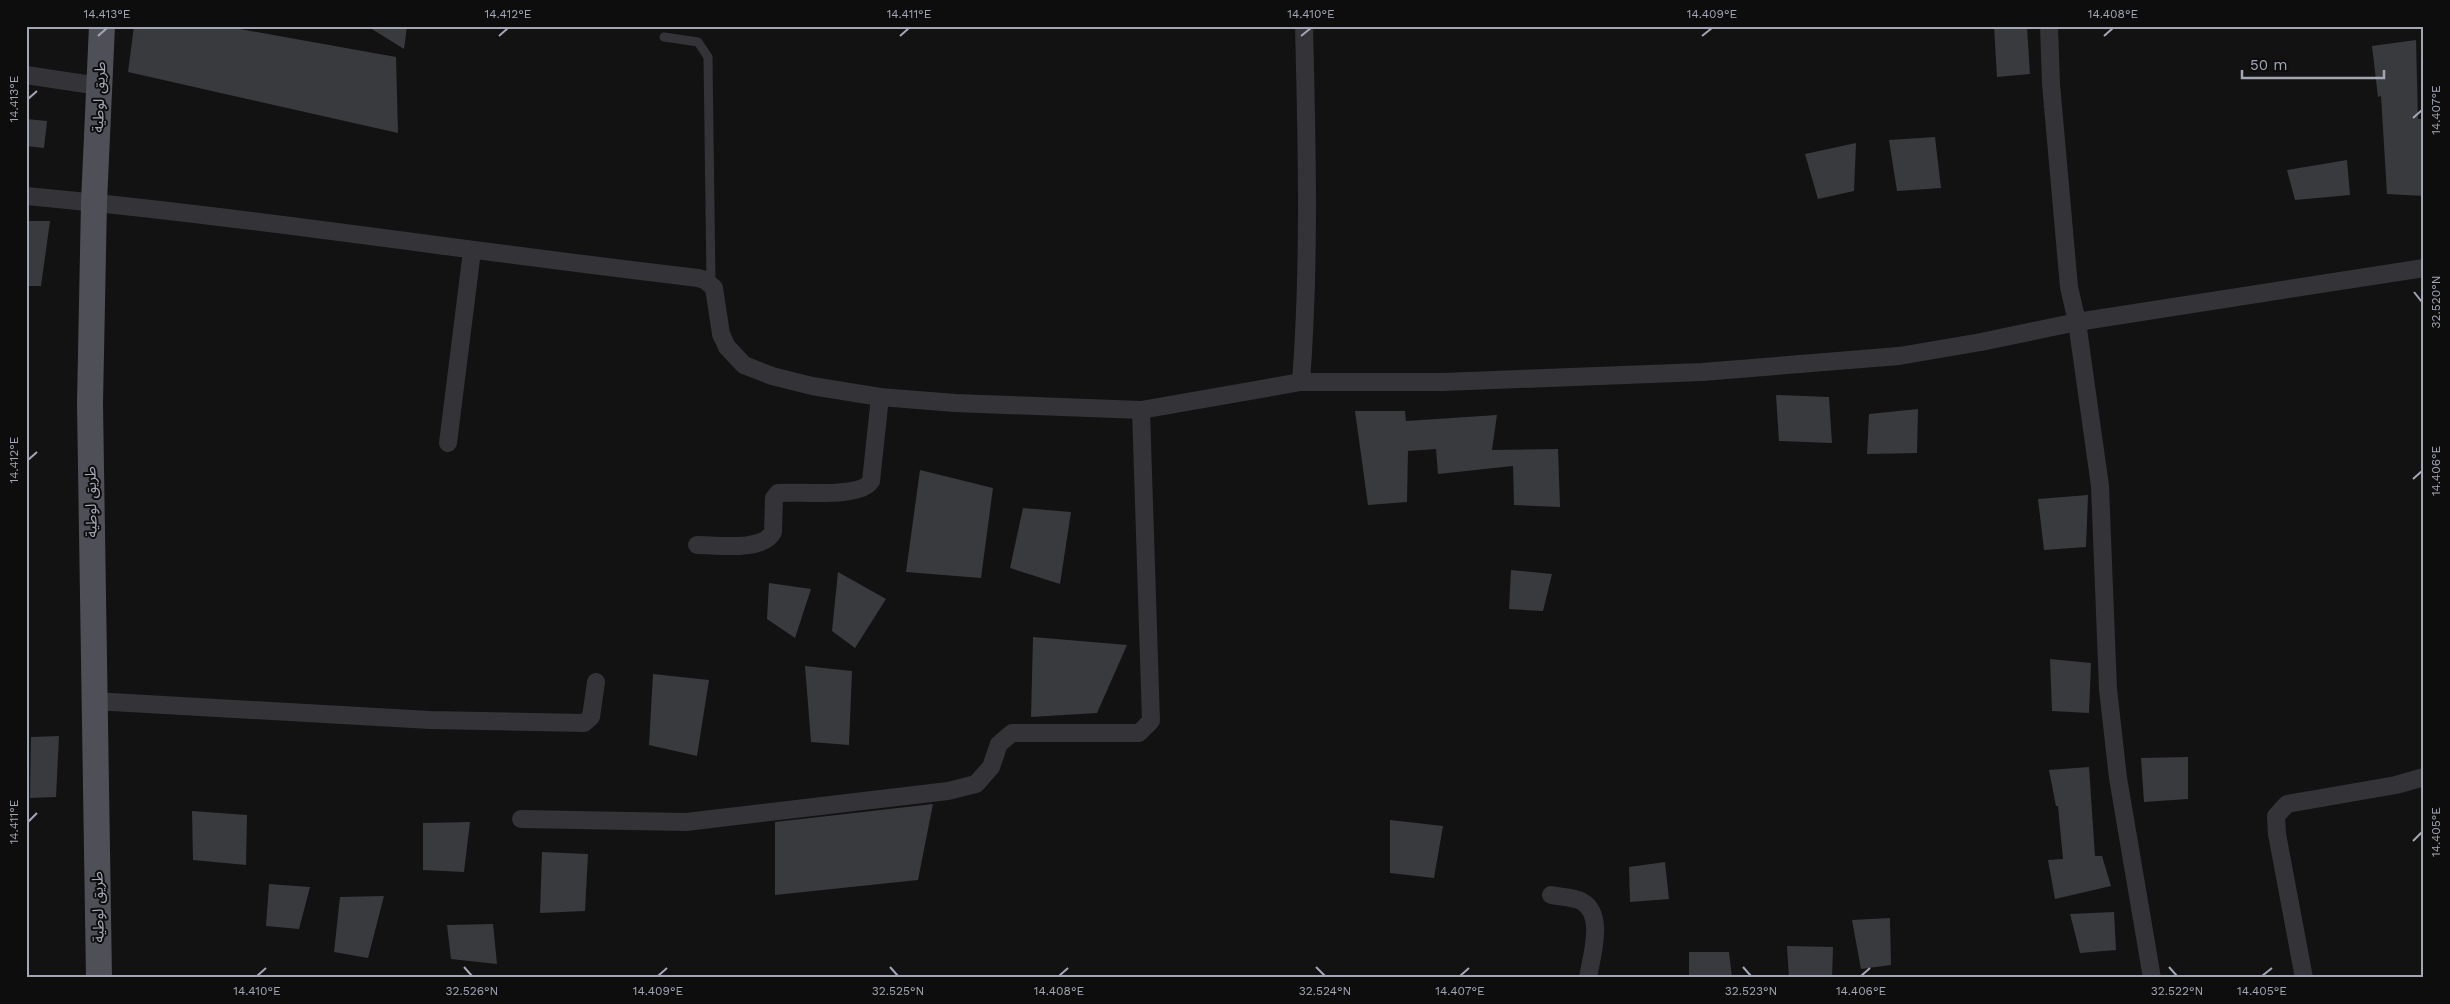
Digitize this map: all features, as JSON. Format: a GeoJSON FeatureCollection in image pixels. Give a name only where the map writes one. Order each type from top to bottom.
{"type":"FeatureCollection","features":[{"type":"Feature","properties":{"kind":"main road","name":"طريق لوطية"},"geometry":{"type":"LineString","coordinates":[[99,978],[90,404],[94,202],[102,26]]}},
{"type":"Feature","properties":{"kind":"street"},"geometry":{"type":"LineString","coordinates":[[1301,382],[1307,302],[1307,140],[1304,26]]}},
{"type":"Feature","properties":{"kind":"street"},"geometry":{"type":"LineString","coordinates":[[2049,26],[2051,84],[2069,286],[2077,322],[2100,486],[2108,689],[2118,778],[2152,978]]}},
{"type":"Feature","properties":{"kind":"street"},"geometry":{"type":"LineString","coordinates":[[26,75],[99,86]]}},
{"type":"Feature","properties":{"kind":"street"},"geometry":{"type":"LineString","coordinates":[[26,196],[226,216],[472,251],[698,278],[711,283],[714,288],[723,341],[744,365],[772,376],[812,386],[880,397],[1142,410],[1301,382],[1443,382],[1702,372],[1899,356],[1982,342],[2077,322],[2424,268]]}},
{"type":"Feature","properties":{"kind":"street"},"geometry":{"type":"LineString","coordinates":[[448,443],[472,251]]}},
{"type":"Feature","properties":{"kind":"street"},"geometry":{"type":"LineString","coordinates":[[697,545],[743,547],[766,540],[773,532],[774,498],[778,493],[832,492],[863,489],[869,486],[880,397]]}},
{"type":"Feature","properties":{"kind":"street"},"geometry":{"type":"LineString","coordinates":[[521,819],[686,822],[948,791],[976,784],[991,767],[999,744],[1012,733],[1139,733],[1151,720],[1142,410]]}},
{"type":"Feature","properties":{"kind":"street"},"geometry":{"type":"LineString","coordinates":[[94,701],[430,720],[584,723],[591,717],[596,682]]}},
{"type":"Feature","properties":{"kind":"street"},"geometry":{"type":"LineString","coordinates":[[2304,978],[2277,834],[2276,816],[2287,804],[2396,785],[2424,777]]}},
{"type":"Feature","properties":{"kind":"street"},"geometry":{"type":"LineString","coordinates":[[1551,895],[1581,901],[1594,916],[1596,926],[1588,978]]}},
{"type":"Feature","properties":{"kind":"lane"},"geometry":{"type":"LineString","coordinates":[[664,36],[698,42],[708,57],[711,283]]}},
{"type":"Feature","properties":{"kind":"building"},"geometry":{"type":"Polygon","coordinates":[[[134,26],[223,26],[396,57],[398,133],[128,72],[134,26]]]}},
{"type":"Feature","properties":{"kind":"building"},"geometry":{"type":"Polygon","coordinates":[[[367,26],[407,26],[404,49],[367,26]]]}},
{"type":"Feature","properties":{"kind":"building"},"geometry":{"type":"Polygon","coordinates":[[[1994,26],[2027,26],[2030,74],[1997,77],[1994,26]]]}},
{"type":"Feature","properties":{"kind":"building"},"geometry":{"type":"Polygon","coordinates":[[[2416,40],[2418,119],[2424,119],[2424,196],[2387,194],[2381,96],[2378,97],[2372,46],[2416,40]]]}},
{"type":"Feature","properties":{"kind":"building"},"geometry":{"type":"Polygon","coordinates":[[[26,119],[47,121],[44,148],[26,146],[26,119]]]}},
{"type":"Feature","properties":{"kind":"building"},"geometry":{"type":"Polygon","coordinates":[[[1935,137],[1941,188],[1897,191],[1889,140],[1935,137]]]}},
{"type":"Feature","properties":{"kind":"building"},"geometry":{"type":"Polygon","coordinates":[[[1856,143],[1854,191],[1818,199],[1805,154],[1856,143]]]}},
{"type":"Feature","properties":{"kind":"building"},"geometry":{"type":"Polygon","coordinates":[[[2347,160],[2350,195],[2295,200],[2287,170],[2347,160]]]}},
{"type":"Feature","properties":{"kind":"building"},"geometry":{"type":"Polygon","coordinates":[[[26,221],[50,221],[41,286],[26,286],[26,221]]]}},
{"type":"Feature","properties":{"kind":"building"},"geometry":{"type":"Polygon","coordinates":[[[1776,395],[1829,397],[1832,443],[1779,441],[1776,395]]]}},
{"type":"Feature","properties":{"kind":"building"},"geometry":{"type":"Polygon","coordinates":[[[1918,409],[1917,453],[1867,454],[1869,414],[1918,409]]]}},
{"type":"Feature","properties":{"kind":"building"},"geometry":{"type":"Polygon","coordinates":[[[1355,411],[1405,411],[1406,421],[1497,415],[1492,450],[1558,449],[1560,507],[1514,505],[1513,466],[1438,474],[1436,449],[1408,451],[1407,502],[1368,505],[1355,411]]]}},
{"type":"Feature","properties":{"kind":"building"},"geometry":{"type":"Polygon","coordinates":[[[920,470],[993,488],[981,578],[906,572],[920,470]]]}},
{"type":"Feature","properties":{"kind":"building"},"geometry":{"type":"Polygon","coordinates":[[[2088,495],[2086,547],[2044,550],[2038,499],[2088,495]]]}},
{"type":"Feature","properties":{"kind":"building"},"geometry":{"type":"Polygon","coordinates":[[[1023,508],[1071,512],[1060,584],[1010,568],[1023,508]]]}},
{"type":"Feature","properties":{"kind":"building"},"geometry":{"type":"Polygon","coordinates":[[[1511,570],[1552,574],[1543,611],[1509,609],[1511,570]]]}},
{"type":"Feature","properties":{"kind":"building"},"geometry":{"type":"Polygon","coordinates":[[[838,572],[886,599],[855,648],[832,631],[838,572]]]}},
{"type":"Feature","properties":{"kind":"building"},"geometry":{"type":"Polygon","coordinates":[[[769,583],[811,589],[795,638],[767,619],[769,583]]]}},
{"type":"Feature","properties":{"kind":"building"},"geometry":{"type":"Polygon","coordinates":[[[1033,637],[1127,645],[1097,713],[1031,717],[1033,637]]]}},
{"type":"Feature","properties":{"kind":"building"},"geometry":{"type":"Polygon","coordinates":[[[2050,659],[2091,663],[2089,713],[2052,711],[2050,659]]]}},
{"type":"Feature","properties":{"kind":"building"},"geometry":{"type":"Polygon","coordinates":[[[805,666],[852,671],[849,745],[811,742],[805,666]]]}},
{"type":"Feature","properties":{"kind":"building"},"geometry":{"type":"Polygon","coordinates":[[[653,674],[709,680],[697,756],[649,745],[653,674]]]}},
{"type":"Feature","properties":{"kind":"building"},"geometry":{"type":"Polygon","coordinates":[[[59,736],[56,797],[30,798],[31,737],[59,736]]]}},
{"type":"Feature","properties":{"kind":"building"},"geometry":{"type":"Polygon","coordinates":[[[2188,757],[2188,799],[2144,802],[2141,758],[2188,757]]]}},
{"type":"Feature","properties":{"kind":"building"},"geometry":{"type":"Polygon","coordinates":[[[2089,767],[2095,856],[2102,856],[2111,886],[2055,899],[2048,860],[2063,859],[2058,806],[2056,806],[2049,770],[2089,767]]]}},
{"type":"Feature","properties":{"kind":"building"},"geometry":{"type":"Polygon","coordinates":[[[933,804],[918,880],[775,895],[775,822],[933,804]]]}},
{"type":"Feature","properties":{"kind":"building"},"geometry":{"type":"Polygon","coordinates":[[[192,811],[247,815],[246,865],[193,860],[192,811]]]}},
{"type":"Feature","properties":{"kind":"building"},"geometry":{"type":"Polygon","coordinates":[[[1390,820],[1443,826],[1434,878],[1390,873],[1390,820]]]}},
{"type":"Feature","properties":{"kind":"building"},"geometry":{"type":"Polygon","coordinates":[[[470,822],[464,872],[423,870],[423,823],[470,822]]]}},
{"type":"Feature","properties":{"kind":"building"},"geometry":{"type":"Polygon","coordinates":[[[542,852],[588,854],[585,911],[540,913],[542,852]]]}},
{"type":"Feature","properties":{"kind":"building"},"geometry":{"type":"Polygon","coordinates":[[[1665,862],[1669,899],[1630,902],[1629,867],[1665,862]]]}},
{"type":"Feature","properties":{"kind":"building"},"geometry":{"type":"Polygon","coordinates":[[[269,884],[310,887],[299,929],[266,926],[269,884]]]}},
{"type":"Feature","properties":{"kind":"building"},"geometry":{"type":"Polygon","coordinates":[[[384,896],[368,958],[334,952],[340,897],[384,896]]]}},
{"type":"Feature","properties":{"kind":"building"},"geometry":{"type":"Polygon","coordinates":[[[2114,912],[2116,950],[2080,953],[2070,914],[2114,912]]]}},
{"type":"Feature","properties":{"kind":"building"},"geometry":{"type":"Polygon","coordinates":[[[1890,918],[1891,965],[1861,969],[1852,920],[1890,918]]]}},
{"type":"Feature","properties":{"kind":"building"},"geometry":{"type":"Polygon","coordinates":[[[493,924],[497,964],[451,959],[447,925],[493,924]]]}},
{"type":"Feature","properties":{"kind":"building"},"geometry":{"type":"Polygon","coordinates":[[[1787,946],[1833,947],[1832,978],[1789,978],[1787,946]]]}},
{"type":"Feature","properties":{"kind":"building"},"geometry":{"type":"Polygon","coordinates":[[[1689,952],[1729,952],[1732,978],[1689,978],[1689,952]]]}}]}
